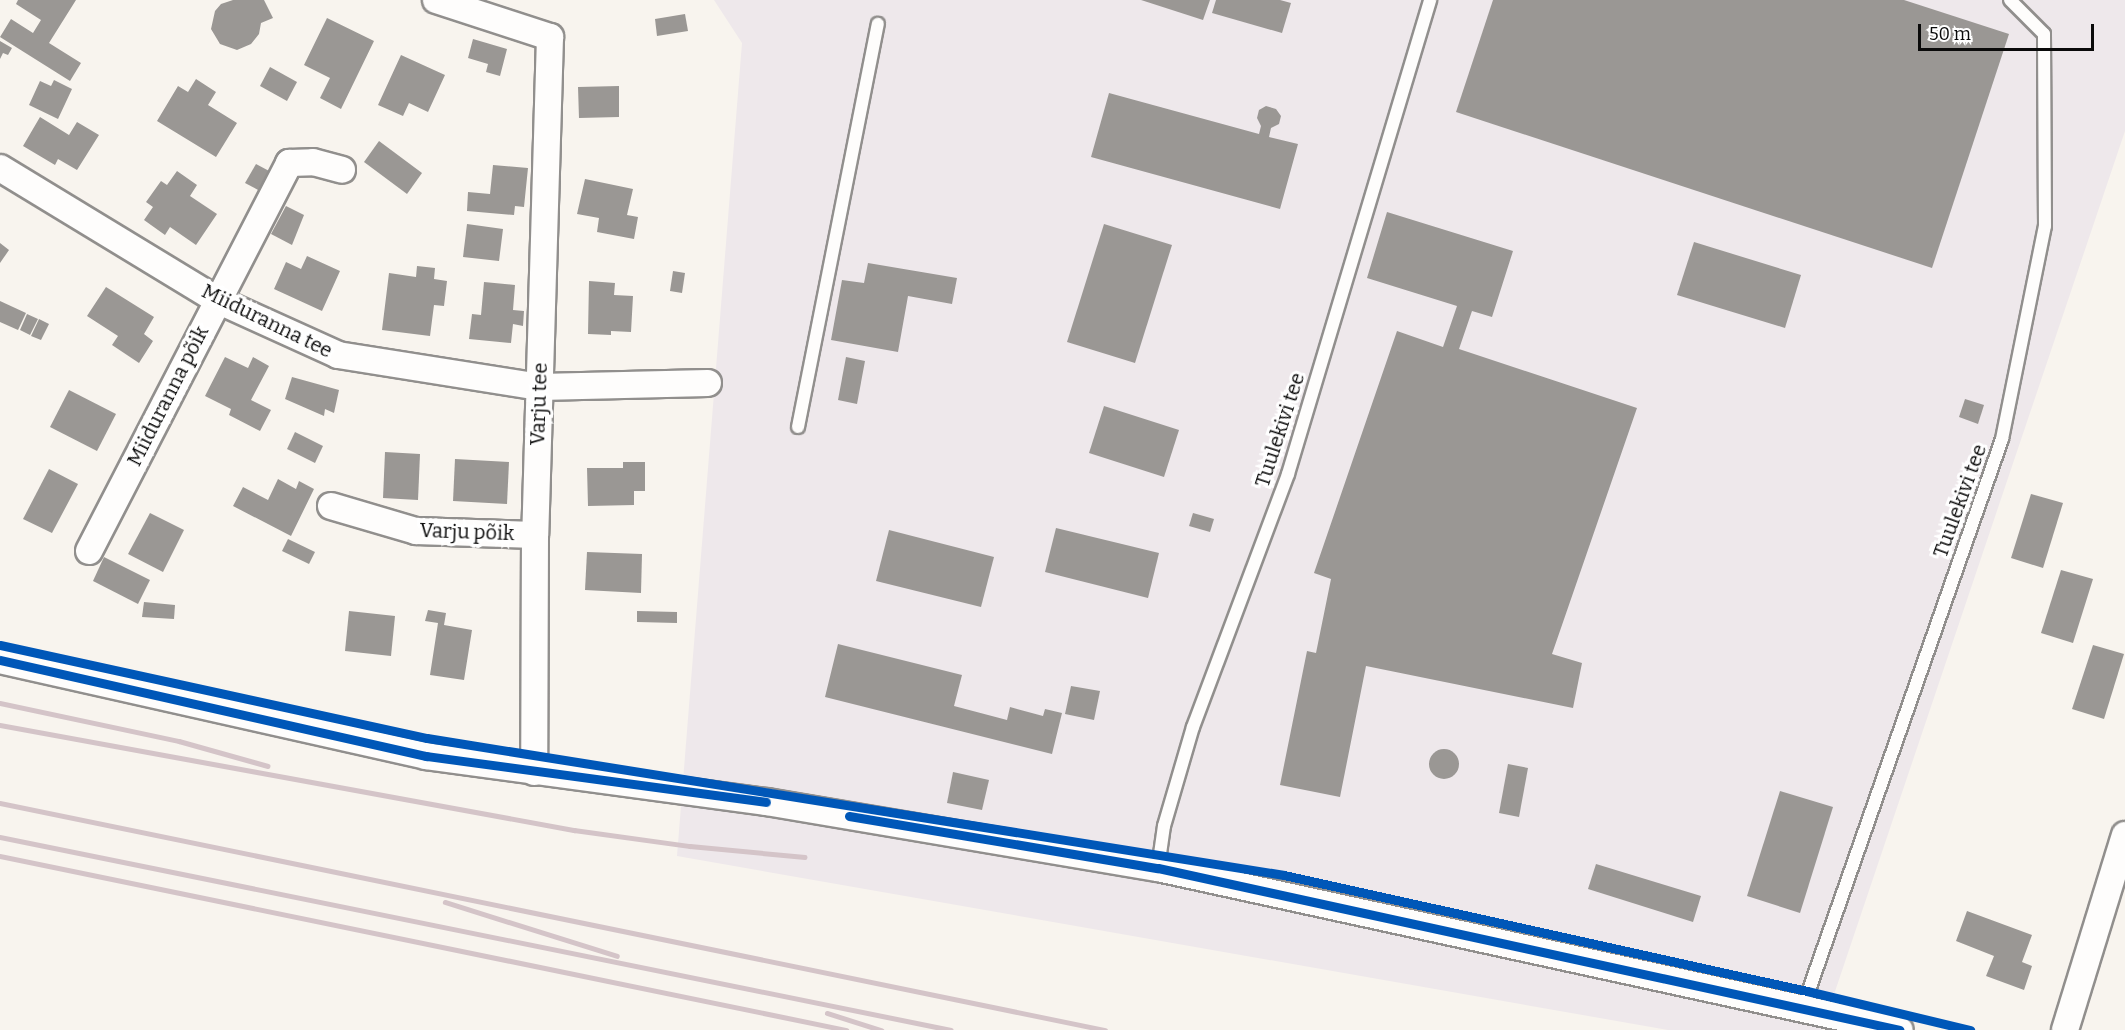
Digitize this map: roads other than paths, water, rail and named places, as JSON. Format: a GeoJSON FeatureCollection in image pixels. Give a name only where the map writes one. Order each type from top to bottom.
{"type":"FeatureCollection","features":[{"type":"Feature","properties":{"kind":"street","name":"Varju tee"},"geometry":{"type":"LineString","coordinates":[[436,0],[550,37],[535,535],[534,772]]}},
{"type":"Feature","properties":{"kind":"street","name":"Miiduranna põik"},"geometry":{"type":"LineString","coordinates":[[89,550],[289,163],[313,162],[342,170]]}},
{"type":"Feature","properties":{"kind":"street","name":"Miiduranna tee"},"geometry":{"type":"LineString","coordinates":[[0,168],[217,300],[338,355],[540,387],[708,383]]}},
{"type":"Feature","properties":{"kind":"street","name":"Varju põik"},"geometry":{"type":"LineString","coordinates":[[331,506],[416,531],[535,535]]}},
{"type":"Feature","properties":{"kind":"street"},"geometry":{"type":"LineString","coordinates":[[0,660],[426,756],[767,802],[1158,868],[1900,1030]]}},
{"type":"Feature","properties":{"kind":"street"},"geometry":{"type":"LineString","coordinates":[[2065,1030],[2125,835]]}},
{"type":"Feature","properties":{"kind":"lane","name":"Tuulekivi tee"},"geometry":{"type":"LineString","coordinates":[[1158,868],[1164,826],[1193,727],[1288,474],[1430,0]]}},
{"type":"Feature","properties":{"kind":"lane","name":"Tuulekivi tee"},"geometry":{"type":"LineString","coordinates":[[1803,1007],[2002,439],[2045,226],[2044,34],[2010,0]]}},
{"type":"Feature","properties":{"kind":"lane"},"geometry":{"type":"LineString","coordinates":[[798,428],[878,24]]}},
{"type":"Feature","properties":{"kind":"railway"},"geometry":{"type":"LineString","coordinates":[[0,703],[179,741],[268,766]]}},
{"type":"Feature","properties":{"kind":"railway"},"geometry":{"type":"LineString","coordinates":[[0,725],[574,830],[690,846],[804,857]]}},
{"type":"Feature","properties":{"kind":"railway"},"geometry":{"type":"LineString","coordinates":[[0,803],[1105,1030]]}},
{"type":"Feature","properties":{"kind":"railway"},"geometry":{"type":"LineString","coordinates":[[0,837],[951,1030]]}},
{"type":"Feature","properties":{"kind":"railway"},"geometry":{"type":"LineString","coordinates":[[0,856],[846,1030]]}},
{"type":"Feature","properties":{"kind":"railway"},"geometry":{"type":"LineString","coordinates":[[445,902],[617,956]]}},
{"type":"Feature","properties":{"kind":"railway"},"geometry":{"type":"LineString","coordinates":[[827,1013],[881,1030]]}}]}
